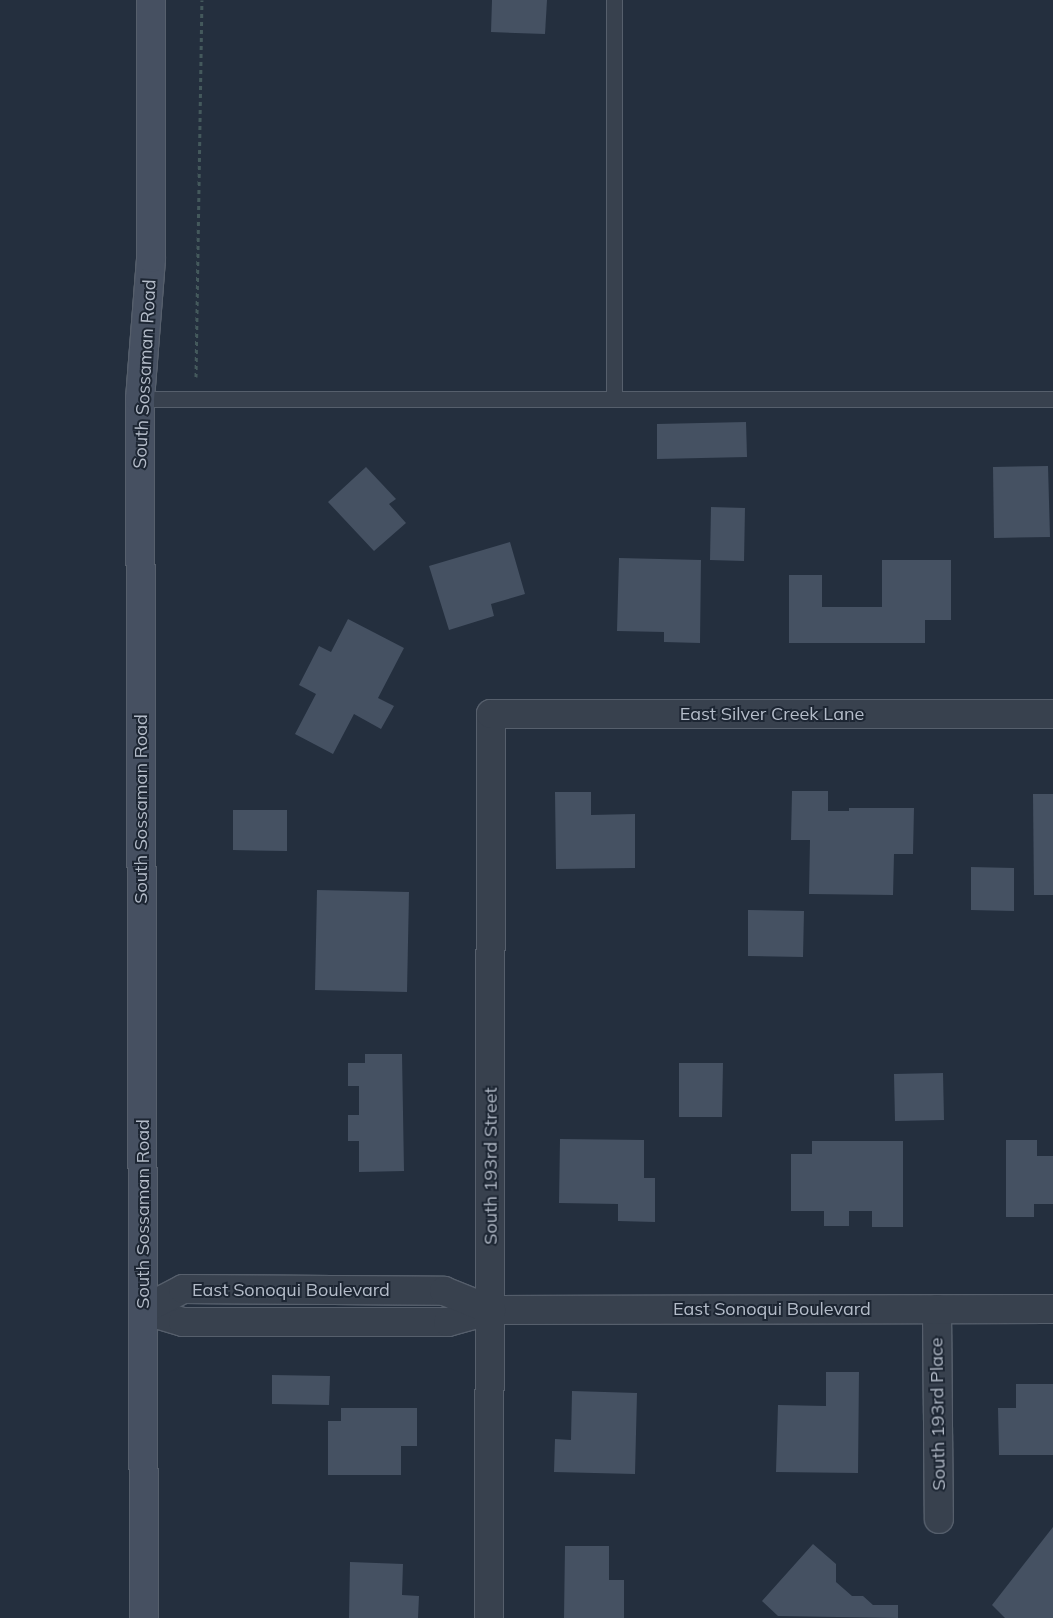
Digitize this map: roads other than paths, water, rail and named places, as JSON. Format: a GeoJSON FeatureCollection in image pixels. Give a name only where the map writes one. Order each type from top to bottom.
{"type":"FeatureCollection","features":[{"type":"Feature","properties":{"kind":"main road","name":"South Sossaman Road"},"geometry":{"type":"LineString","coordinates":[[144,1618],[140,399],[151,258],[151,0]]}},
{"type":"Feature","properties":{"kind":"street","name":"East Silver Creek Lane"},"geometry":{"type":"LineString","coordinates":[[491,714],[1053,714]]}},
{"type":"Feature","properties":{"kind":"street","name":"South 193rd Street"},"geometry":{"type":"LineString","coordinates":[[489,1618],[491,714]]}},
{"type":"Feature","properties":{"kind":"street","name":"East Sonoqui Boulevard"},"geometry":{"type":"LineString","coordinates":[[143,1310],[183,1289],[444,1291],[491,1310],[1053,1308]]}},
{"type":"Feature","properties":{"kind":"street","name":"South 193rd Place"},"geometry":{"type":"LineString","coordinates":[[937,1309],[939,1519]]}},
{"type":"Feature","properties":{"kind":"lane"},"geometry":{"type":"LineString","coordinates":[[614,0],[614,399]]}},
{"type":"Feature","properties":{"kind":"lane"},"geometry":{"type":"LineString","coordinates":[[140,399],[1053,399]]}}]}
